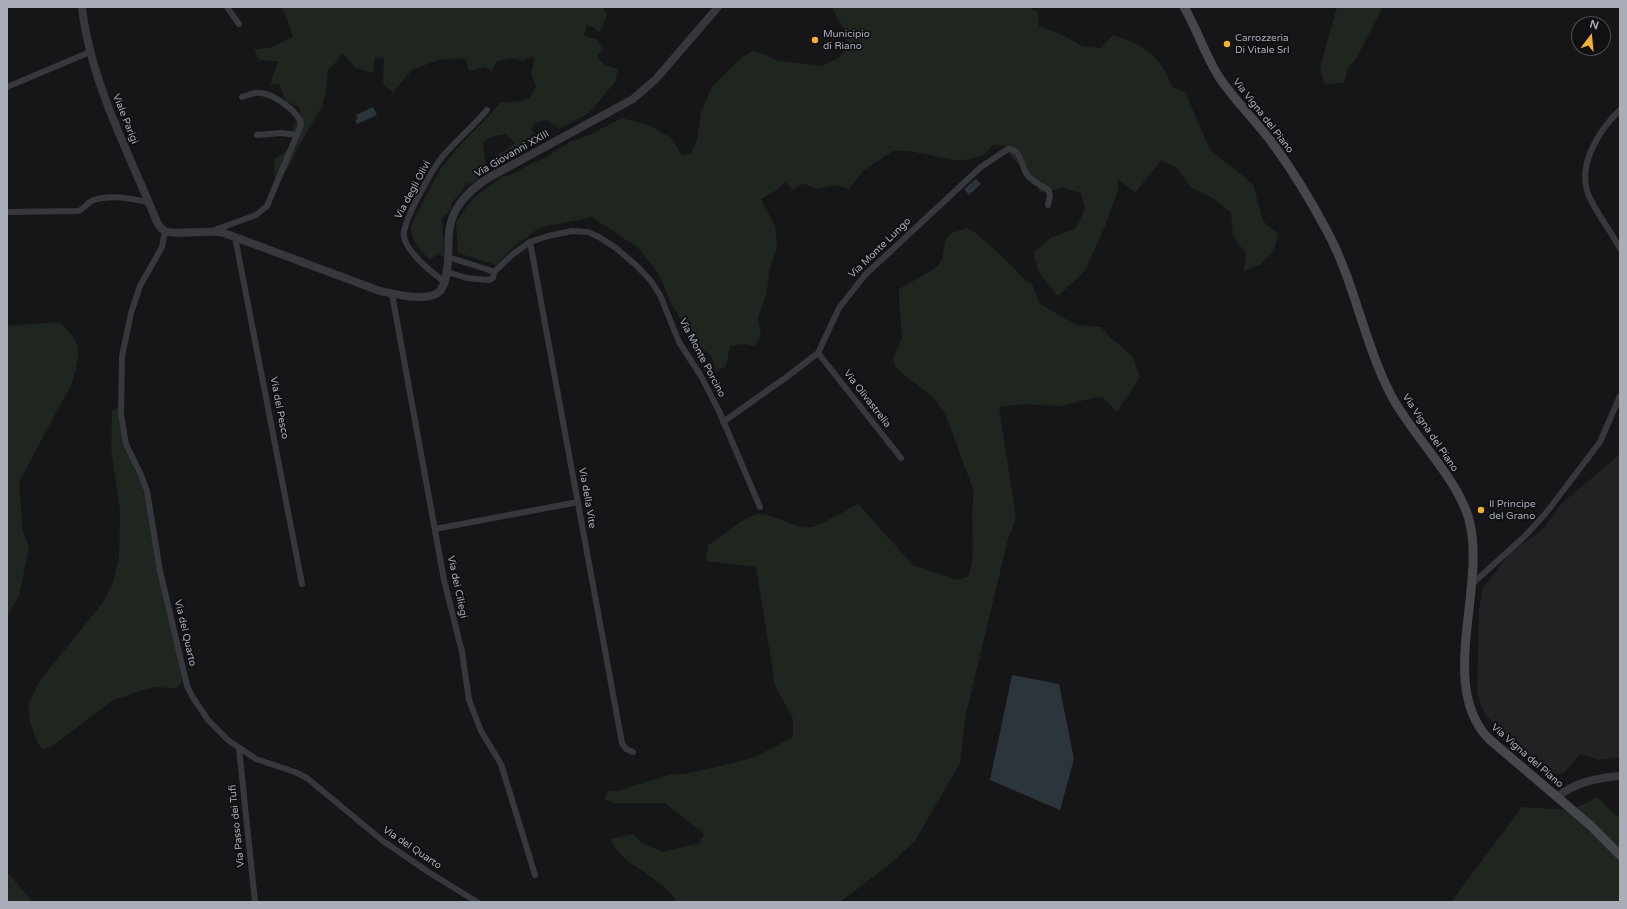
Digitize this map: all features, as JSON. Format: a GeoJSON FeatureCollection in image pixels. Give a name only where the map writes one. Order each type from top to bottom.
{"type":"FeatureCollection","features":[{"type":"Feature","properties":{"kind":"main road","name":"Via Vigna del Piano"},"geometry":{"type":"LineString","coordinates":[[1184,7],[1216,72],[1282,156],[1332,241],[1347,276],[1366,335],[1390,394],[1405,419],[1455,489],[1464,506],[1470,523],[1472,540],[1472,584],[1466,663],[1467,692],[1470,711],[1476,723],[1489,738],[1590,825],[1620,855]]}},
{"type":"Feature","properties":{"kind":"street","name":"Viale Parigi"},"geometry":{"type":"LineString","coordinates":[[82,7],[90,52],[110,112],[158,225],[165,231]]}},
{"type":"Feature","properties":{"kind":"street"},"geometry":{"type":"LineString","coordinates":[[227,7],[239,24]]}},
{"type":"Feature","properties":{"kind":"street","name":"Via Giovanni XXIII"},"geometry":{"type":"LineString","coordinates":[[165,231],[176,233],[212,231],[235,237],[392,294],[411,297],[432,296],[440,292],[444,282],[451,222],[457,208],[472,190],[490,177],[632,99],[656,79],[718,7]]}},
{"type":"Feature","properties":{"kind":"street"},"geometry":{"type":"LineString","coordinates":[[7,87],[90,52]]}},
{"type":"Feature","properties":{"kind":"street"},"geometry":{"type":"LineString","coordinates":[[212,231],[256,215],[262,211],[268,203],[278,181],[300,126],[300,121],[297,115],[264,93],[255,93],[242,97]]}},
{"type":"Feature","properties":{"kind":"street","name":"Via degli Olivi"},"geometry":{"type":"LineString","coordinates":[[444,282],[412,251],[404,238],[404,228],[409,214],[437,164],[487,110]]}},
{"type":"Feature","properties":{"kind":"street"},"geometry":{"type":"LineString","coordinates":[[1620,110],[1606,126],[1594,144],[1586,170],[1585,182],[1592,203],[1620,249]]}},
{"type":"Feature","properties":{"kind":"street"},"geometry":{"type":"LineString","coordinates":[[257,135],[281,133],[297,134]]}},
{"type":"Feature","properties":{"kind":"street","name":"Via Monte Lungo"},"geometry":{"type":"LineString","coordinates":[[723,422],[818,353],[839,308],[865,275],[981,167],[1008,149],[1012,149],[1016,152],[1029,178],[1049,191],[1050,194],[1048,205]]}},
{"type":"Feature","properties":{"kind":"street"},"geometry":{"type":"LineString","coordinates":[[7,212],[78,210],[83,209],[91,201],[105,198],[121,198],[148,202]]}},
{"type":"Feature","properties":{"kind":"street","name":"Via del Quarto"},"geometry":{"type":"LineString","coordinates":[[165,231],[162,247],[144,277],[135,299],[123,347],[121,370],[122,429],[126,444],[147,491],[163,583],[188,689],[212,726],[228,740],[260,761],[295,772],[307,778],[382,841],[477,902]]}},
{"type":"Feature","properties":{"kind":"street","name":"Via Monte Porcino"},"geometry":{"type":"LineString","coordinates":[[446,272],[486,281],[493,278],[494,272],[512,254],[530,242],[562,232],[588,232],[609,243],[637,266],[657,290],[679,342],[701,376],[723,422],[760,507]]}},
{"type":"Feature","properties":{"kind":"street","name":"Via del Pesco"},"geometry":{"type":"LineString","coordinates":[[235,237],[302,584]]}},
{"type":"Feature","properties":{"kind":"street","name":"Via della Vite"},"geometry":{"type":"LineString","coordinates":[[530,242],[622,743],[626,749],[633,752]]}},
{"type":"Feature","properties":{"kind":"street"},"geometry":{"type":"LineString","coordinates":[[448,257],[494,272]]}},
{"type":"Feature","properties":{"kind":"street","name":"Via dei Ciliegi"},"geometry":{"type":"LineString","coordinates":[[392,294],[444,580],[462,652],[470,700],[481,731],[501,764],[535,875]]}},
{"type":"Feature","properties":{"kind":"street","name":"Via Olivastrella"},"geometry":{"type":"LineString","coordinates":[[818,353],[901,458]]}},
{"type":"Feature","properties":{"kind":"street"},"geometry":{"type":"LineString","coordinates":[[1472,584],[1526,536],[1546,512],[1600,442],[1620,396]]}},
{"type":"Feature","properties":{"kind":"street"},"geometry":{"type":"LineString","coordinates":[[435,529],[578,502]]}},
{"type":"Feature","properties":{"kind":"street","name":"Via Passo dei Tufi"},"geometry":{"type":"LineString","coordinates":[[239,748],[255,902]]}},
{"type":"Feature","properties":{"kind":"street"},"geometry":{"type":"LineString","coordinates":[[1557,797],[1568,789],[1583,782],[1620,776]]}},
{"type":"Feature","properties":{"kind":"shaded area"},"geometry":{"type":"Polygon","coordinates":[[[281,7],[603,7],[607,15],[600,32],[587,24],[584,35],[597,40],[603,49],[597,57],[605,65],[618,69],[615,82],[589,113],[559,129],[547,120],[535,123],[531,130],[538,136],[519,150],[497,162],[493,158],[515,143],[505,134],[491,137],[483,143],[485,172],[472,184],[466,183],[462,192],[452,202],[451,209],[442,218],[444,258],[438,253],[430,260],[413,239],[411,230],[415,217],[442,167],[501,102],[516,102],[529,98],[536,87],[531,73],[534,62],[533,55],[523,61],[510,58],[496,62],[492,71],[484,67],[469,71],[465,58],[438,60],[412,70],[393,92],[383,84],[384,59],[375,57],[373,73],[355,68],[342,52],[337,61],[328,70],[326,91],[322,107],[283,175],[274,177],[275,158],[286,152],[289,148],[293,136],[293,124],[302,119],[299,107],[286,101],[279,84],[270,85],[278,61],[259,60],[254,49],[270,48],[293,37],[287,18],[281,7]]]}},
{"type":"Feature","properties":{"kind":"shaded area"},"geometry":{"type":"Polygon","coordinates":[[[832,7],[1027,7],[1038,12],[1039,26],[1065,36],[1082,46],[1101,48],[1113,35],[1142,47],[1163,67],[1172,87],[1185,92],[1210,150],[1253,184],[1263,221],[1278,234],[1274,250],[1261,264],[1244,271],[1246,254],[1233,236],[1231,213],[1213,198],[1190,187],[1177,168],[1161,160],[1135,193],[1118,179],[1118,190],[1105,226],[1085,271],[1058,296],[1039,273],[1033,253],[1052,237],[1075,229],[1085,209],[1081,193],[1064,188],[1040,192],[1031,175],[1012,158],[1006,146],[993,145],[984,155],[960,161],[908,151],[893,151],[863,171],[849,189],[835,185],[815,189],[803,183],[793,190],[785,182],[775,191],[761,199],[775,226],[777,248],[770,268],[766,295],[758,318],[761,336],[755,346],[744,344],[730,346],[726,366],[716,372],[712,357],[688,336],[680,318],[671,304],[656,270],[638,248],[592,217],[543,227],[531,233],[527,238],[518,242],[496,265],[458,253],[456,222],[472,199],[503,176],[511,175],[534,162],[546,158],[572,141],[589,135],[622,118],[649,125],[671,138],[682,155],[691,154],[697,139],[701,112],[712,87],[741,58],[753,51],[764,54],[776,60],[820,66],[839,58],[848,43],[844,30],[832,7]]]}},
{"type":"Feature","properties":{"kind":"shaded area"},"geometry":{"type":"Polygon","coordinates":[[[1337,7],[1383,7],[1357,57],[1348,68],[1344,83],[1324,84],[1320,67],[1337,7]]]}},
{"type":"Feature","properties":{"kind":"shaded area"},"geometry":{"type":"Polygon","coordinates":[[[373,107],[377,115],[357,124],[355,120],[358,119],[356,115],[373,107]]]}},
{"type":"Feature","properties":{"kind":"shaded area"},"geometry":{"type":"Polygon","coordinates":[[[976,179],[981,184],[969,195],[964,189],[976,179]]]}},
{"type":"Feature","properties":{"kind":"shaded area"},"geometry":{"type":"Polygon","coordinates":[[[967,228],[976,233],[1006,260],[1022,277],[1032,284],[1040,304],[1076,325],[1101,327],[1133,357],[1140,377],[1117,412],[1104,398],[1096,397],[1062,406],[1024,404],[999,407],[1016,518],[1008,539],[966,714],[960,763],[915,841],[889,865],[840,902],[677,902],[660,883],[621,855],[610,839],[632,834],[642,843],[663,852],[699,843],[704,834],[665,803],[614,803],[604,799],[608,791],[617,791],[672,774],[685,774],[745,760],[757,756],[793,737],[793,719],[775,685],[756,567],[706,561],[708,545],[745,519],[757,514],[768,515],[798,526],[811,527],[827,521],[858,504],[913,565],[957,580],[968,577],[971,567],[973,546],[972,513],[974,492],[945,413],[933,397],[897,369],[893,359],[902,337],[899,289],[934,269],[942,261],[945,241],[951,233],[967,228]]]}},
{"type":"Feature","properties":{"kind":"shaded area"},"geometry":{"type":"Polygon","coordinates":[[[59,322],[76,341],[78,361],[72,383],[19,482],[23,532],[29,547],[19,596],[7,615],[7,326],[59,322]]]}},
{"type":"Feature","properties":{"kind":"shaded area"},"geometry":{"type":"Polygon","coordinates":[[[118,407],[135,467],[147,501],[182,680],[180,685],[176,688],[152,687],[113,700],[51,747],[43,749],[38,744],[30,722],[28,706],[38,683],[104,601],[113,582],[119,558],[120,510],[111,449],[112,410],[118,407]]]}},
{"type":"Feature","properties":{"kind":"shaded area"},"geometry":{"type":"Polygon","coordinates":[[[1620,454],[1620,757],[1599,760],[1580,754],[1564,773],[1551,775],[1485,715],[1477,693],[1479,610],[1483,588],[1510,553],[1543,529],[1561,504],[1620,454]]]}},
{"type":"Feature","properties":{"kind":"shaded area"},"geometry":{"type":"Polygon","coordinates":[[[1012,675],[1059,684],[1074,759],[1060,810],[990,780],[1012,675]]]}},
{"type":"Feature","properties":{"kind":"shaded area"},"geometry":{"type":"Polygon","coordinates":[[[1597,797],[1620,819],[1620,902],[1451,902],[1522,807],[1569,810],[1587,803],[1597,797]]]}},
{"type":"Feature","properties":{"kind":"shaded area"},"geometry":{"type":"Polygon","coordinates":[[[7,872],[33,902],[7,902],[7,872]]]}},
{"type":"Feature","properties":{"kind":"place","name":"Municipio di Riano"},"geometry":{"type":"Point","coordinates":[815,40]}},
{"type":"Feature","properties":{"kind":"place","name":"Carrozzeria Di Vitale Srl"},"geometry":{"type":"Point","coordinates":[1227,44]}},
{"type":"Feature","properties":{"kind":"place","name":"Il Principe del Grano"},"geometry":{"type":"Point","coordinates":[1481,510]}}]}
